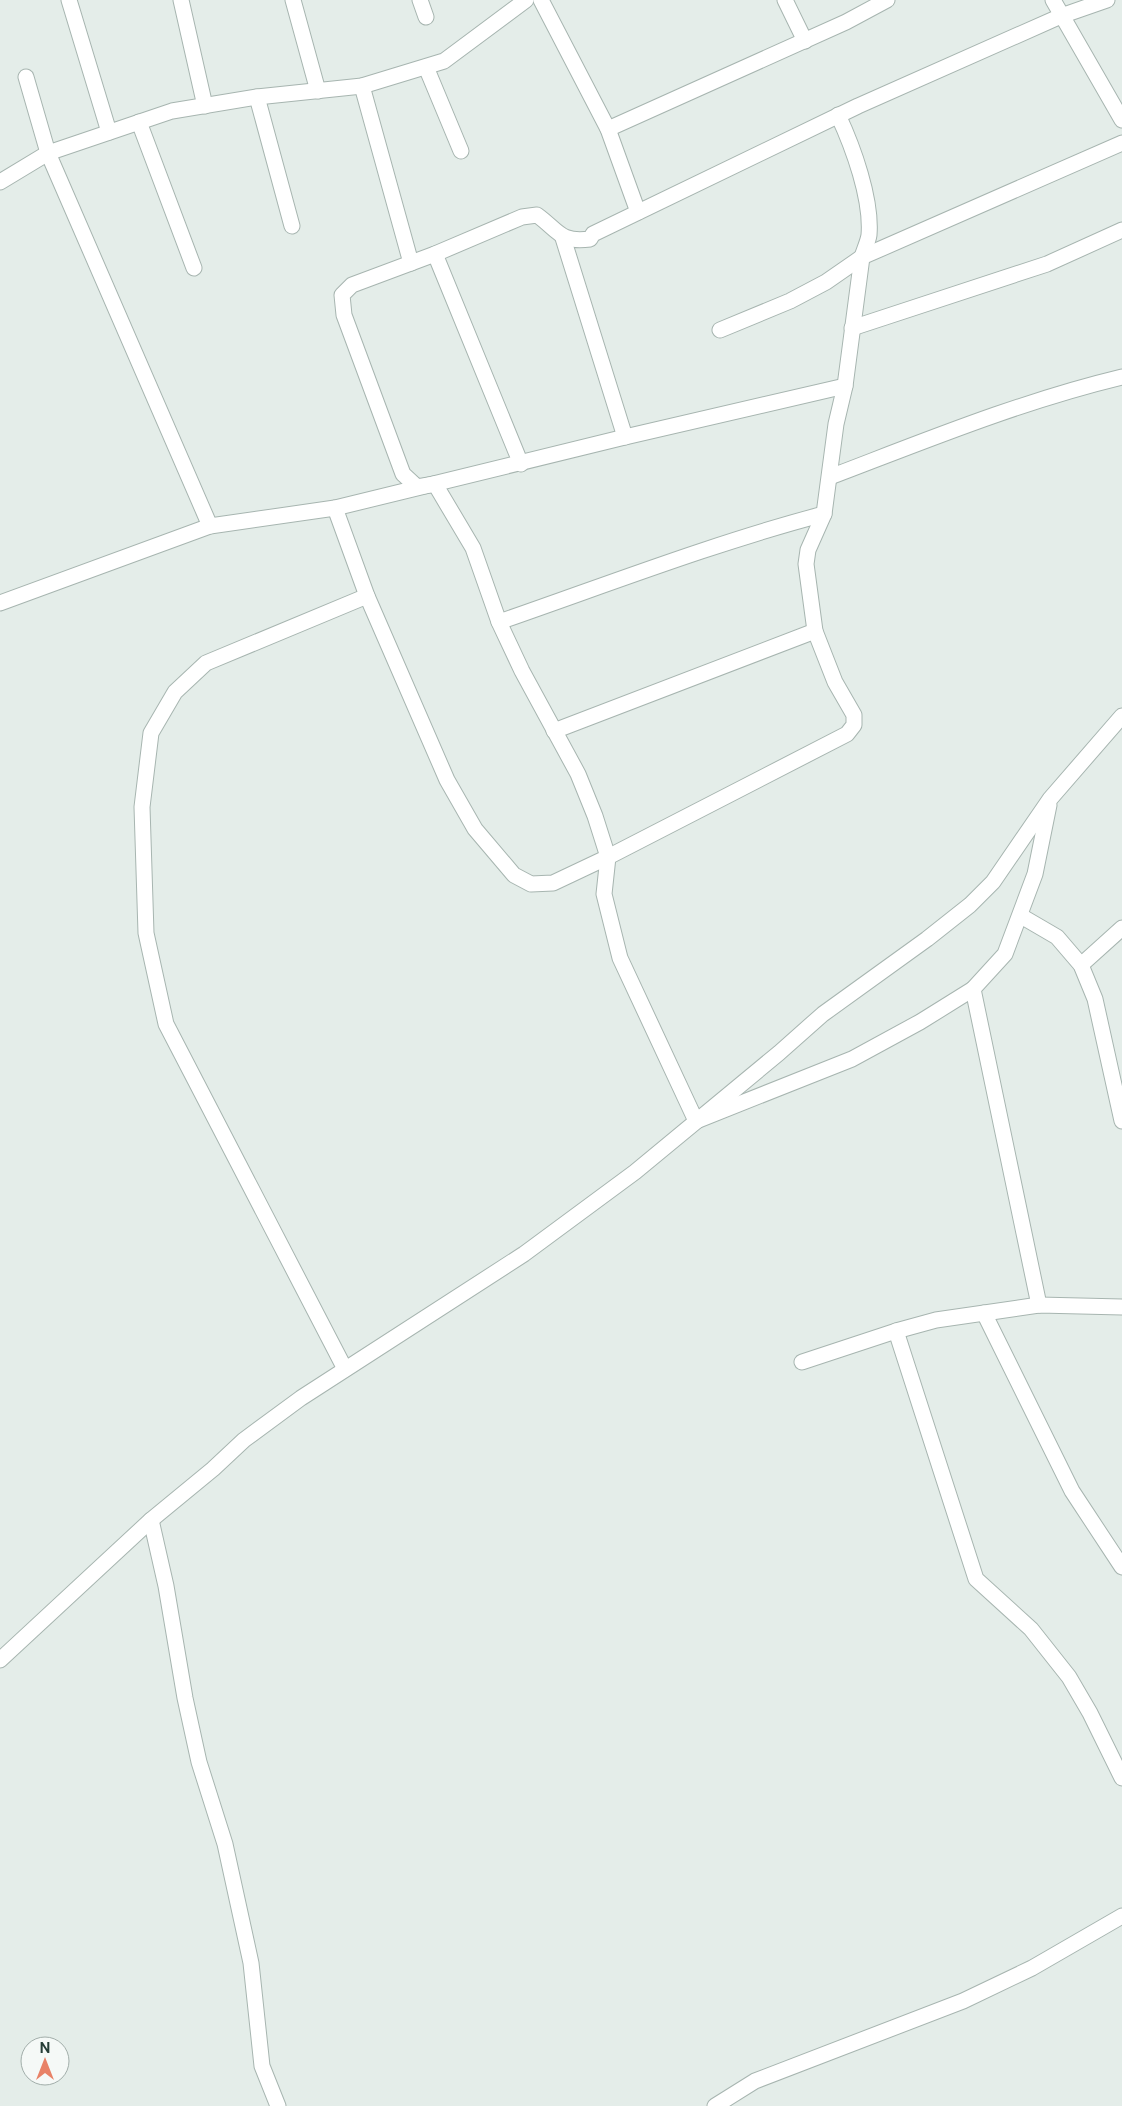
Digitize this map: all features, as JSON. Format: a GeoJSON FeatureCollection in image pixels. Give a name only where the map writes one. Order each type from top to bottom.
{"type":"FeatureCollection","features":[{"type":"Feature","properties":{"kind":"street"},"geometry":{"type":"LineString","coordinates":[[69,0],[109,132]]}},
{"type":"Feature","properties":{"kind":"street"},"geometry":{"type":"LineString","coordinates":[[181,0],[205,106]]}},
{"type":"Feature","properties":{"kind":"street"},"geometry":{"type":"LineString","coordinates":[[293,0],[318,91]]}},
{"type":"Feature","properties":{"kind":"street"},"geometry":{"type":"LineString","coordinates":[[420,0],[426,17]]}},
{"type":"Feature","properties":{"kind":"street"},"geometry":{"type":"LineString","coordinates":[[0,182],[48,153],[172,111],[257,97],[362,86],[444,61],[526,0]]}},
{"type":"Feature","properties":{"kind":"street"},"geometry":{"type":"LineString","coordinates":[[541,0],[608,129],[638,212]]}},
{"type":"Feature","properties":{"kind":"street"},"geometry":{"type":"LineString","coordinates":[[785,0],[805,41]]}},
{"type":"Feature","properties":{"kind":"street"},"geometry":{"type":"LineString","coordinates":[[608,129],[805,41],[887,0]]}},
{"type":"Feature","properties":{"kind":"street"},"geometry":{"type":"LineString","coordinates":[[1053,0],[1122,120]]}},
{"type":"Feature","properties":{"kind":"street"},"geometry":{"type":"LineString","coordinates":[[563,238],[576,241],[590,239],[593,234],[838,115],[1061,16],[1107,0]]}},
{"type":"Feature","properties":{"kind":"street"},"geometry":{"type":"LineString","coordinates":[[426,67],[461,151]]}},
{"type":"Feature","properties":{"kind":"street"},"geometry":{"type":"LineString","coordinates":[[26,77],[48,153],[210,526]]}},
{"type":"Feature","properties":{"kind":"street"},"geometry":{"type":"LineString","coordinates":[[362,86],[411,263]]}},
{"type":"Feature","properties":{"kind":"street"},"geometry":{"type":"LineString","coordinates":[[257,97],[292,226]]}},
{"type":"Feature","properties":{"kind":"street"},"geometry":{"type":"LineString","coordinates":[[335,508],[367,596],[447,780],[475,829],[514,875],[531,884],[553,883],[608,857],[847,734],[854,725],[854,715],[835,682],[815,631],[806,564],[808,550],[824,514],[836,424],[845,386],[862,257],[868,237],[869,222],[861,176],[850,142],[838,115]]}},
{"type":"Feature","properties":{"kind":"street"},"geometry":{"type":"LineString","coordinates":[[139,122],[194,268]]}},
{"type":"Feature","properties":{"kind":"street"},"geometry":{"type":"LineString","coordinates":[[720,330],[790,301],[826,282],[862,257],[1122,143]]}},
{"type":"Feature","properties":{"kind":"street"},"geometry":{"type":"LineString","coordinates":[[435,484],[417,487],[403,474],[344,315],[342,295],[352,285],[435,254],[522,217],[537,215],[552,226],[563,238],[625,436]]}},
{"type":"Feature","properties":{"kind":"street"},"geometry":{"type":"LineString","coordinates":[[852,328],[1047,264],[1122,230]]}},
{"type":"Feature","properties":{"kind":"street"},"geometry":{"type":"LineString","coordinates":[[435,254],[520,464]]}},
{"type":"Feature","properties":{"kind":"street"},"geometry":{"type":"LineString","coordinates":[[830,477],[998,413],[1122,377]]}},
{"type":"Feature","properties":{"kind":"street"},"geometry":{"type":"LineString","coordinates":[[0,603],[210,526],[335,508],[520,464],[625,436],[845,386]]}},
{"type":"Feature","properties":{"kind":"street"},"geometry":{"type":"LineString","coordinates":[[435,484],[473,548],[499,622],[522,671],[578,774],[595,816],[608,857],[604,894],[620,958],[696,1121]]}},
{"type":"Feature","properties":{"kind":"street"},"geometry":{"type":"LineString","coordinates":[[499,622],[692,555],[786,524],[824,514]]}},
{"type":"Feature","properties":{"kind":"street"},"geometry":{"type":"LineString","coordinates":[[346,1369],[166,1024],[146,933],[142,807],[151,732],[175,692],[206,663],[367,596]]}},
{"type":"Feature","properties":{"kind":"street"},"geometry":{"type":"LineString","coordinates":[[554,731],[815,631]]}},
{"type":"Feature","properties":{"kind":"street"},"geometry":{"type":"LineString","coordinates":[[0,1660],[151,1520],[213,1469],[244,1440],[301,1398],[524,1254],[635,1172],[779,1053],[823,1014],[970,905],[993,882],[1050,799],[1122,716]]}},
{"type":"Feature","properties":{"kind":"street"},"geometry":{"type":"LineString","coordinates":[[696,1121],[852,1059],[920,1022],[973,989],[1005,954],[1021,916],[1035,874],[1050,799]]}},
{"type":"Feature","properties":{"kind":"street"},"geometry":{"type":"LineString","coordinates":[[1021,916],[1057,937],[1080,965],[1095,999],[1122,1121]]}},
{"type":"Feature","properties":{"kind":"street"},"geometry":{"type":"LineString","coordinates":[[1080,965],[1122,928]]}},
{"type":"Feature","properties":{"kind":"street"},"geometry":{"type":"LineString","coordinates":[[973,989],[1039,1305]]}},
{"type":"Feature","properties":{"kind":"street"},"geometry":{"type":"LineString","coordinates":[[802,1362],[896,1330],[936,1320],[1039,1305],[1122,1307]]}},
{"type":"Feature","properties":{"kind":"street"},"geometry":{"type":"LineString","coordinates":[[984,1313],[1072,1491],[1122,1567]]}},
{"type":"Feature","properties":{"kind":"street"},"geometry":{"type":"LineString","coordinates":[[896,1330],[976,1579],[1031,1629],[1069,1677],[1090,1713],[1122,1778]]}},
{"type":"Feature","properties":{"kind":"street"},"geometry":{"type":"LineString","coordinates":[[151,1520],[166,1586],[185,1698],[197,1753],[225,1844],[251,1963],[262,2066],[278,2106]]}},
{"type":"Feature","properties":{"kind":"street"},"geometry":{"type":"LineString","coordinates":[[715,2106],[755,2082],[962,2001],[1032,1968],[1122,1916]]}}]}
